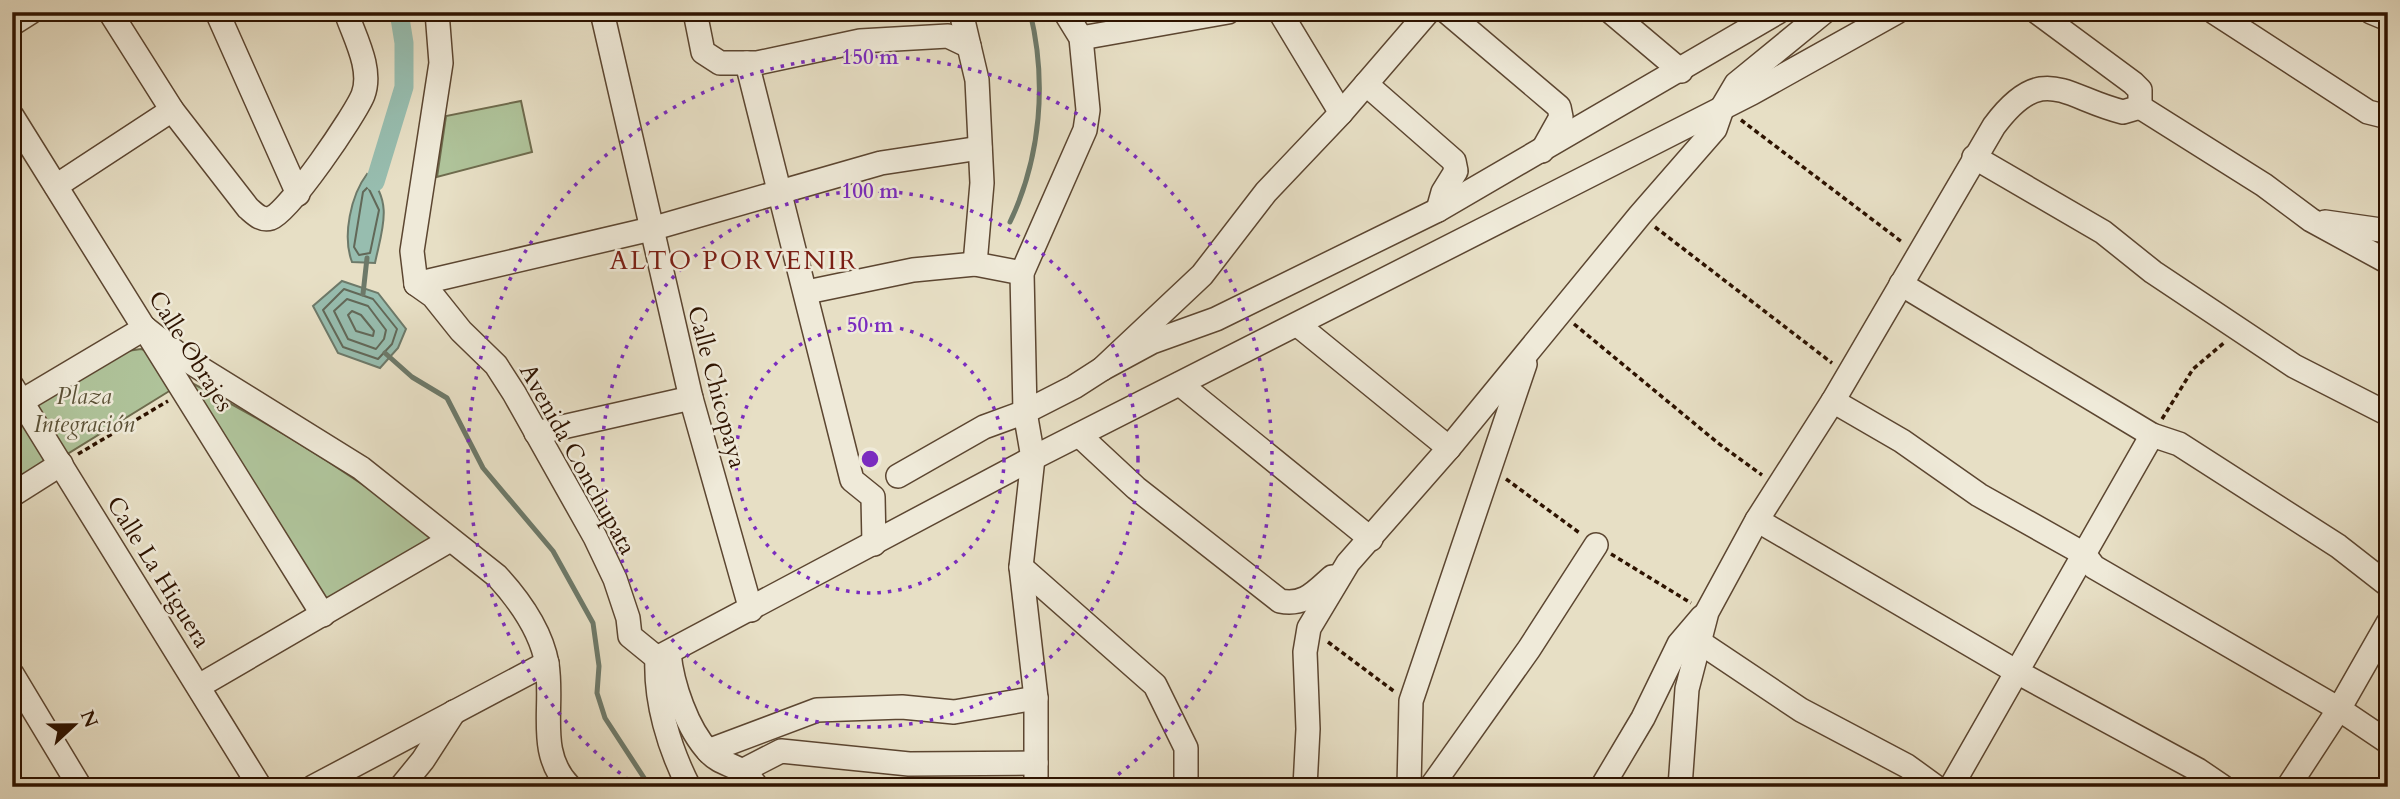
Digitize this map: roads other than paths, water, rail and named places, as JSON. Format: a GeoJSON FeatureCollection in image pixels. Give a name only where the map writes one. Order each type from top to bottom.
{"type":"FeatureCollection","features":[{"type":"Feature","properties":{"kind":"street"},"geometry":{"type":"LineString","coordinates":[[12,24],[31,12]]}},
{"type":"Feature","properties":{"kind":"street"},"geometry":{"type":"LineString","coordinates":[[110,12],[172,110],[258,218],[269,219],[298,194],[364,94],[364,63],[347,16]]}},
{"type":"Feature","properties":{"kind":"street"},"geometry":{"type":"LineString","coordinates":[[217,12],[298,194]]}},
{"type":"Feature","properties":{"kind":"street","name":"Calle Chicopaya"},"geometry":{"type":"LineString","coordinates":[[602,12],[691,398],[751,610]]}},
{"type":"Feature","properties":{"kind":"street"},"geometry":{"type":"LineString","coordinates":[[695,12],[704,52],[709,58],[720,63],[747,63],[860,41],[948,36],[969,46]]}},
{"type":"Feature","properties":{"kind":"street"},"geometry":{"type":"LineString","coordinates":[[961,12],[976,79],[982,183],[975,264]]}},
{"type":"Feature","properties":{"kind":"street"},"geometry":{"type":"LineString","coordinates":[[1036,787],[1036,698],[1021,568],[1033,458],[1025,412],[1022,273],[1085,130],[1088,110],[1081,38],[1065,12]]}},
{"type":"Feature","properties":{"kind":"street"},"geometry":{"type":"LineString","coordinates":[[1081,38],[1228,12]]}},
{"type":"Feature","properties":{"kind":"street"},"geometry":{"type":"LineString","coordinates":[[1280,12],[1342,113]]}},
{"type":"Feature","properties":{"kind":"street"},"geometry":{"type":"LineString","coordinates":[[1102,369],[1202,275],[1266,192],[1342,113],[1427,12]]}},
{"type":"Feature","properties":{"kind":"street"},"geometry":{"type":"LineString","coordinates":[[1447,12],[1559,107],[1561,117],[1542,152]]}},
{"type":"Feature","properties":{"kind":"street"},"geometry":{"type":"LineString","coordinates":[[1611,12],[1681,71]]}},
{"type":"Feature","properties":{"kind":"street"},"geometry":{"type":"LineString","coordinates":[[898,476],[984,427],[1025,412],[1074,387],[1152,342],[1216,319],[1340,256],[1438,211],[1778,12]]}},
{"type":"Feature","properties":{"kind":"street"},"geometry":{"type":"LineString","coordinates":[[1079,435],[1136,488],[1280,601],[1293,604],[1307,598],[1371,539],[1562,314],[1640,215],[1715,129],[1723,106],[1736,84],[1824,12]]}},
{"type":"Feature","properties":{"kind":"street"},"geometry":{"type":"LineString","coordinates":[[689,787],[679,768],[663,716],[656,677],[663,655],[1033,458],[1752,93],[1897,12]]}},
{"type":"Feature","properties":{"kind":"street"},"geometry":{"type":"LineString","coordinates":[[2037,12],[2133,83],[2140,90],[2140,107]]}},
{"type":"Feature","properties":{"kind":"street"},"geometry":{"type":"LineString","coordinates":[[2214,12],[2368,112],[2388,117]]}},
{"type":"Feature","properties":{"kind":"street"},"geometry":{"type":"LineString","coordinates":[[2371,12],[2388,19]]}},
{"type":"Feature","properties":{"kind":"street"},"geometry":{"type":"LineString","coordinates":[[443,13],[441,64],[412,251],[416,284],[650,229],[881,163],[980,148]]}},
{"type":"Feature","properties":{"kind":"street"},"geometry":{"type":"LineString","coordinates":[[747,63],[807,292],[852,480],[873,497],[874,544]]}},
{"type":"Feature","properties":{"kind":"street"},"geometry":{"type":"LineString","coordinates":[[1366,84],[1454,161],[1456,171],[1443,192],[1438,211]]}},
{"type":"Feature","properties":{"kind":"street"},"geometry":{"type":"LineString","coordinates":[[1680,787],[1687,689],[1707,612],[1757,520],[1833,401],[1974,157],[2006,110],[2021,98],[2038,91],[2064,88],[2123,113],[2140,107]]}},
{"type":"Feature","properties":{"kind":"street"},"geometry":{"type":"LineString","coordinates":[[2140,107],[2264,185],[2311,220],[2388,262]]}},
{"type":"Feature","properties":{"kind":"street"},"geometry":{"type":"LineString","coordinates":[[56,186],[172,110]]}},
{"type":"Feature","properties":{"kind":"street","name":"Calle Obrajes"},"geometry":{"type":"LineString","coordinates":[[12,116],[323,615]]}},
{"type":"Feature","properties":{"kind":"street"},"geometry":{"type":"LineString","coordinates":[[1974,157],[2103,232],[2153,272],[2294,366],[2388,414]]}},
{"type":"Feature","properties":{"kind":"street"},"geometry":{"type":"LineString","coordinates":[[2311,220],[2388,232]]}},
{"type":"Feature","properties":{"kind":"street"},"geometry":{"type":"LineString","coordinates":[[807,292],[913,270],[975,264],[1022,273]]}},
{"type":"Feature","properties":{"kind":"street","name":"Avenida Conchupata"},"geometry":{"type":"LineString","coordinates":[[416,284],[433,296],[461,331],[496,365],[610,569],[628,618],[630,636],[663,655]]}},
{"type":"Feature","properties":{"kind":"street"},"geometry":{"type":"LineString","coordinates":[[1901,284],[2152,435],[2179,444],[2251,493],[2291,515],[2388,585]]}},
{"type":"Feature","properties":{"kind":"street"},"geometry":{"type":"LineString","coordinates":[[1298,325],[1449,448]]}},
{"type":"Feature","properties":{"kind":"street"},"geometry":{"type":"LineString","coordinates":[[15,398],[145,328],[182,357],[361,468],[497,576],[516,597],[533,624],[547,663],[549,750],[556,773],[570,787]]}},
{"type":"Feature","properties":{"kind":"street"},"geometry":{"type":"LineString","coordinates":[[1409,787],[1411,701],[1530,350]]}},
{"type":"Feature","properties":{"kind":"street"},"geometry":{"type":"LineString","coordinates":[[1180,384],[1371,539]]}},
{"type":"Feature","properties":{"kind":"street","name":"Calle La Higuera"},"geometry":{"type":"LineString","coordinates":[[15,398],[61,464],[260,787]]}},
{"type":"Feature","properties":{"kind":"street"},"geometry":{"type":"LineString","coordinates":[[536,433],[691,398]]}},
{"type":"Feature","properties":{"kind":"street"},"geometry":{"type":"LineString","coordinates":[[1833,401],[1902,441],[1979,495],[2084,554],[2094,567],[2339,709],[2388,742]]}},
{"type":"Feature","properties":{"kind":"street"},"geometry":{"type":"LineString","coordinates":[[1951,787],[2152,435]]}},
{"type":"Feature","properties":{"kind":"street"},"geometry":{"type":"LineString","coordinates":[[12,495],[61,464]]}},
{"type":"Feature","properties":{"kind":"street"},"geometry":{"type":"LineString","coordinates":[[1757,520],[2017,672],[2198,769],[2223,787]]}},
{"type":"Feature","properties":{"kind":"street"},"geometry":{"type":"LineString","coordinates":[[199,686],[450,540]]}},
{"type":"Feature","properties":{"kind":"street"},"geometry":{"type":"LineString","coordinates":[[1432,787],[1529,649],[1596,545]]}},
{"type":"Feature","properties":{"kind":"street"},"geometry":{"type":"LineString","coordinates":[[1305,787],[1308,729],[1304,652],[1309,628],[1348,563]]}},
{"type":"Feature","properties":{"kind":"street"},"geometry":{"type":"LineString","coordinates":[[1021,568],[1155,685],[1186,748],[1186,787]]}},
{"type":"Feature","properties":{"kind":"street"},"geometry":{"type":"LineString","coordinates":[[1602,787],[1643,718],[1679,644],[1688,630],[1707,612]]}},
{"type":"Feature","properties":{"kind":"street"},"geometry":{"type":"LineString","coordinates":[[2288,787],[2339,709],[2388,624]]}},
{"type":"Feature","properties":{"kind":"street"},"geometry":{"type":"LineString","coordinates":[[1698,641],[1801,710],[1907,766],[1936,787]]}},
{"type":"Feature","properties":{"kind":"street"},"geometry":{"type":"LineString","coordinates":[[663,655],[695,732],[708,751],[750,779],[781,751],[909,764],[1036,763]]}},
{"type":"Feature","properties":{"kind":"street"},"geometry":{"type":"LineString","coordinates":[[313,787],[547,663]]}},
{"type":"Feature","properties":{"kind":"street"},"geometry":{"type":"LineString","coordinates":[[12,674],[80,787]]}},
{"type":"Feature","properties":{"kind":"street"},"geometry":{"type":"LineString","coordinates":[[708,751],[817,710],[902,707],[954,712],[1036,698]]}},
{"type":"Feature","properties":{"kind":"street"},"geometry":{"type":"LineString","coordinates":[[401,787],[423,760],[455,711]]}},
{"type":"Feature","properties":{"kind":"water"},"geometry":{"type":"Polygon","coordinates":[[[367,174],[381,195],[384,216],[375,263],[352,262],[349,252],[350,216],[356,193],[367,174]]]}},
{"type":"Feature","properties":{"kind":"water"},"geometry":{"type":"Polygon","coordinates":[[[342,281],[378,293],[406,329],[398,348],[380,368],[338,353],[313,306],[342,281]]]}},
{"type":"Feature","properties":{"kind":"waterway"},"geometry":{"type":"LineString","coordinates":[[375,182],[404,87],[404,43],[399,12]]}},
{"type":"Feature","properties":{"kind":"waterway"},"geometry":{"type":"LineString","coordinates":[[1010,222],[1029,171],[1038,119],[1038,65],[1030,12]]}},
{"type":"Feature","properties":{"kind":"waterway"},"geometry":{"type":"LineString","coordinates":[[363,294],[367,258]]}},
{"type":"Feature","properties":{"kind":"waterway"},"geometry":{"type":"LineString","coordinates":[[385,353],[412,377],[447,398],[483,468],[553,551],[593,623],[599,666],[597,693],[605,718],[650,787]]}},
{"type":"Feature","properties":{"kind":"district","name":"ALTO PORVENIR"},"geometry":{"type":"Point","coordinates":[734,260]}},
{"type":"Feature","properties":{"kind":"park label","name":"Plaza Integración"},"geometry":{"type":"Point","coordinates":[84,410]}}]}
